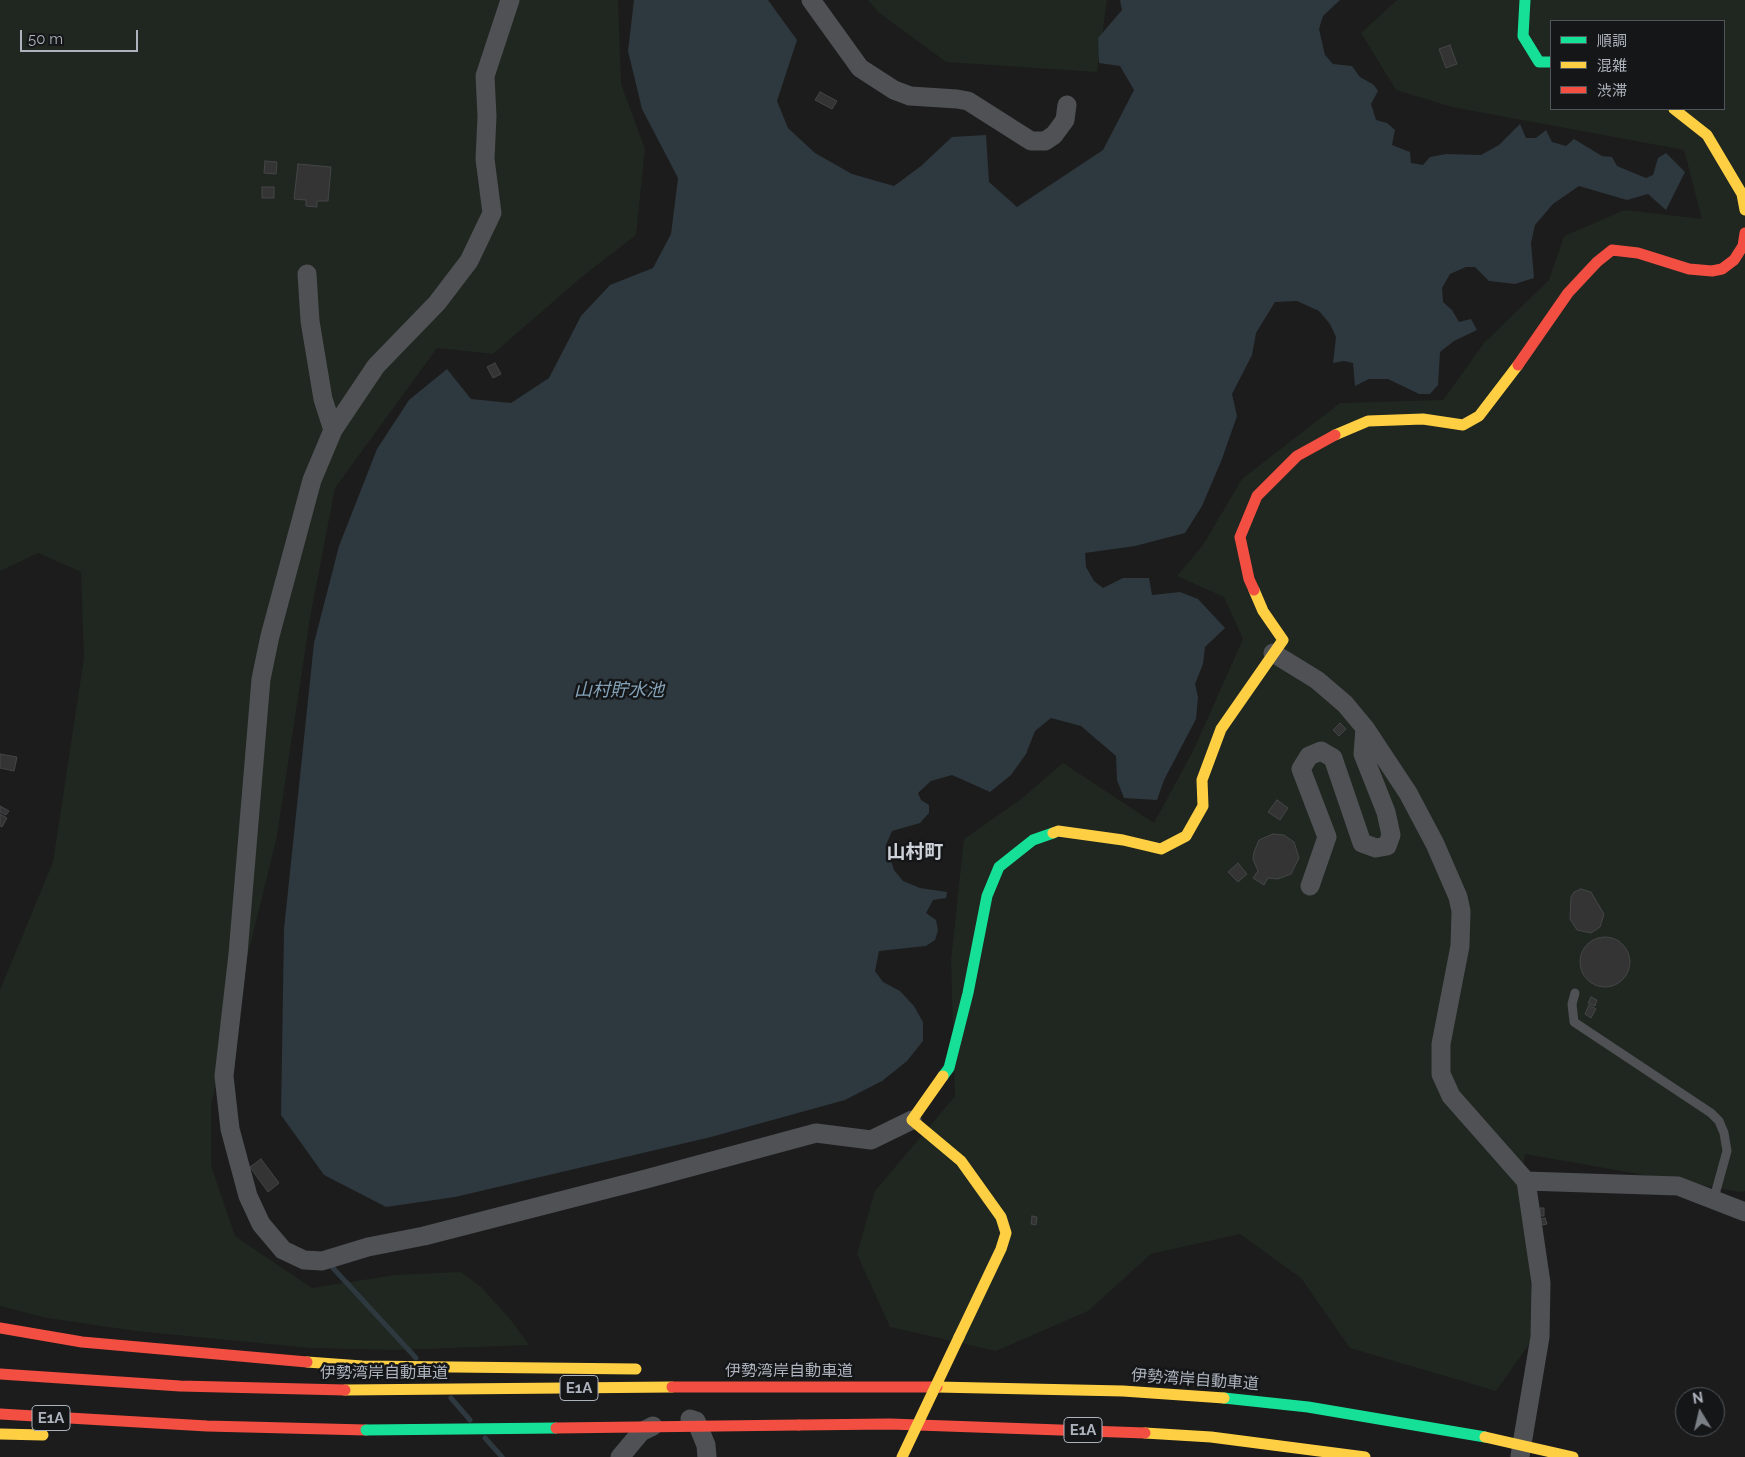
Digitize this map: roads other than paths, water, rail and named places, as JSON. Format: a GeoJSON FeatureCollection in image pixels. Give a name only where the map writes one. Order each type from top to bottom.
{"type":"FeatureCollection","features":[{"type":"Feature","properties":{"kind":"main road"},"geometry":{"type":"LineString","coordinates":[[1525,0],[1523,36],[1539,62],[1550,62]]}},
{"type":"Feature","properties":{"kind":"main road"},"geometry":{"type":"LineString","coordinates":[[1675,110],[1707,135],[1742,194],[1745,210]]}},
{"type":"Feature","properties":{"kind":"main road"},"geometry":{"type":"LineString","coordinates":[[902,1457],[1002,1249],[1006,1233],[1001,1217],[961,1161],[912,1120],[949,1068],[968,993],[987,896],[999,867],[1033,840],[1058,830],[1123,840],[1161,849],[1186,836],[1203,806],[1202,780],[1221,729],[1283,640],[1264,611],[1249,579],[1240,537],[1257,496],[1297,456],[1339,433],[1368,421],[1423,419],[1463,425],[1479,416],[1506,382],[1568,293],[1597,262],[1612,250],[1638,253],[1689,269],[1712,271],[1722,269],[1734,260],[1743,246],[1745,233]]}},
{"type":"Feature","properties":{"kind":"main road","name":"E1A"},"geometry":{"type":"LineString","coordinates":[[0,1328],[82,1342],[362,1366],[649,1369]]}},
{"type":"Feature","properties":{"kind":"main road","name":"伊勢湾岸自動車道"},"geometry":{"type":"LineString","coordinates":[[0,1374],[101,1382],[361,1390],[798,1386],[1019,1387],[1133,1392],[1289,1405],[1397,1420],[1485,1437],[1572,1457]]}},
{"type":"Feature","properties":{"kind":"main road","name":"E1A"},"geometry":{"type":"LineString","coordinates":[[912,1375],[1019,1387]]}},
{"type":"Feature","properties":{"kind":"main road","name":"E1A"},"geometry":{"type":"LineString","coordinates":[[0,1414],[102,1421],[366,1430],[899,1425],[1110,1431],[1211,1437],[1365,1457]]}},
{"type":"Feature","properties":{"kind":"main road"},"geometry":{"type":"LineString","coordinates":[[163,1435],[366,1430]]}},
{"type":"Feature","properties":{"kind":"main road"},"geometry":{"type":"LineString","coordinates":[[0,1434],[57,1435]]}},
{"type":"Feature","properties":{"kind":"street"},"geometry":{"type":"LineString","coordinates":[[510,0],[485,76],[488,116],[485,159],[492,213],[469,261],[437,303],[376,366],[333,430],[312,480],[270,636],[261,679],[238,954],[224,1076],[230,1129],[248,1196],[267,1230],[284,1250],[304,1260],[322,1261],[646,1179],[816,1133],[871,1140],[912,1120]]}},
{"type":"Feature","properties":{"kind":"street"},"geometry":{"type":"LineString","coordinates":[[811,0],[860,68],[894,90],[910,96],[957,99],[968,102],[1031,141],[1045,141],[1054,135],[1065,120],[1067,105]]}},
{"type":"Feature","properties":{"kind":"street"},"geometry":{"type":"LineString","coordinates":[[307,274],[310,321],[322,398],[333,430]]}},
{"type":"Feature","properties":{"kind":"street"},"geometry":{"type":"LineString","coordinates":[[1273,653],[1317,680],[1345,704],[1365,728],[1408,793],[1439,852],[1460,904],[1460,946],[1441,1044],[1441,1074],[1450,1096],[1526,1181],[1541,1283],[1542,1314],[1540,1337],[1520,1457]]}},
{"type":"Feature","properties":{"kind":"street"},"geometry":{"type":"LineString","coordinates":[[1310,886],[1326,837],[1301,769],[1309,756],[1322,751],[1333,758],[1362,843],[1376,848],[1387,846],[1391,835],[1386,812],[1363,754],[1365,728]]}},
{"type":"Feature","properties":{"kind":"street"},"geometry":{"type":"LineString","coordinates":[[1526,1181],[1678,1186],[1714,1198],[1745,1212]]}},
{"type":"Feature","properties":{"kind":"street"},"geometry":{"type":"LineString","coordinates":[[620,1457],[641,1432],[670,1416],[684,1417],[696,1422],[706,1445],[707,1457]]}},
{"type":"Feature","properties":{"kind":"lane"},"geometry":{"type":"LineString","coordinates":[[1575,994],[1572,1004],[1574,1022],[1710,1113],[1719,1121],[1724,1132],[1727,1151],[1714,1198]]}},
{"type":"Feature","properties":{"kind":"water","name":"山村貯水池"},"geometry":{"type":"Polygon","coordinates":[[[634,0],[768,0],[797,40],[777,101],[788,128],[815,153],[852,174],[894,186],[921,166],[952,137],[986,135],[989,182],[1017,207],[1103,150],[1134,90],[1120,66],[1099,63],[1098,38],[1122,10],[1120,0],[1340,0],[1323,16],[1319,29],[1325,55],[1333,64],[1352,66],[1360,77],[1374,85],[1378,91],[1371,104],[1376,120],[1387,123],[1395,130],[1392,145],[1410,152],[1411,163],[1423,165],[1430,157],[1446,154],[1481,155],[1499,145],[1520,124],[1526,138],[1536,138],[1546,130],[1552,142],[1566,146],[1574,139],[1602,156],[1612,157],[1617,166],[1646,178],[1653,175],[1658,158],[1666,153],[1685,172],[1666,210],[1648,194],[1627,200],[1579,186],[1553,204],[1535,225],[1531,243],[1534,278],[1515,284],[1489,281],[1475,267],[1466,267],[1450,274],[1442,288],[1443,302],[1452,310],[1459,322],[1471,319],[1477,330],[1454,341],[1440,352],[1438,385],[1430,394],[1419,394],[1388,379],[1369,379],[1355,386],[1353,363],[1344,361],[1333,363],[1336,337],[1330,324],[1319,311],[1297,301],[1275,302],[1256,333],[1252,355],[1232,394],[1237,416],[1222,459],[1202,506],[1185,533],[1135,546],[1085,553],[1086,567],[1094,581],[1103,588],[1123,578],[1149,578],[1152,595],[1180,592],[1198,599],[1225,628],[1205,647],[1203,664],[1195,684],[1198,697],[1196,719],[1164,780],[1157,800],[1124,798],[1117,780],[1116,756],[1081,726],[1051,718],[1035,731],[1026,754],[1011,775],[990,792],[952,775],[931,781],[918,793],[921,800],[929,805],[929,813],[920,823],[892,831],[886,845],[894,870],[903,881],[920,888],[947,892],[946,898],[933,900],[926,913],[936,920],[938,930],[935,940],[926,946],[879,951],[875,971],[883,982],[900,991],[914,1006],[923,1022],[923,1041],[907,1061],[882,1081],[845,1100],[711,1137],[455,1197],[386,1207],[324,1175],[281,1115],[284,929],[314,643],[339,546],[377,449],[409,400],[447,369],[471,399],[511,403],[549,378],[581,316],[610,285],[653,268],[671,234],[678,178],[642,109],[628,51],[634,0]]]}},
{"type":"Feature","properties":{"kind":"waterway"},"geometry":{"type":"LineString","coordinates":[[333,1268],[416,1358]]}},
{"type":"Feature","properties":{"kind":"waterway"},"geometry":{"type":"LineString","coordinates":[[451,1398],[470,1420]]}},
{"type":"Feature","properties":{"kind":"waterway"},"geometry":{"type":"LineString","coordinates":[[485,1438],[502,1457]]}},
{"type":"Feature","properties":{"kind":"district","name":"山村町"},"geometry":{"type":"Point","coordinates":[915,852]}}]}
